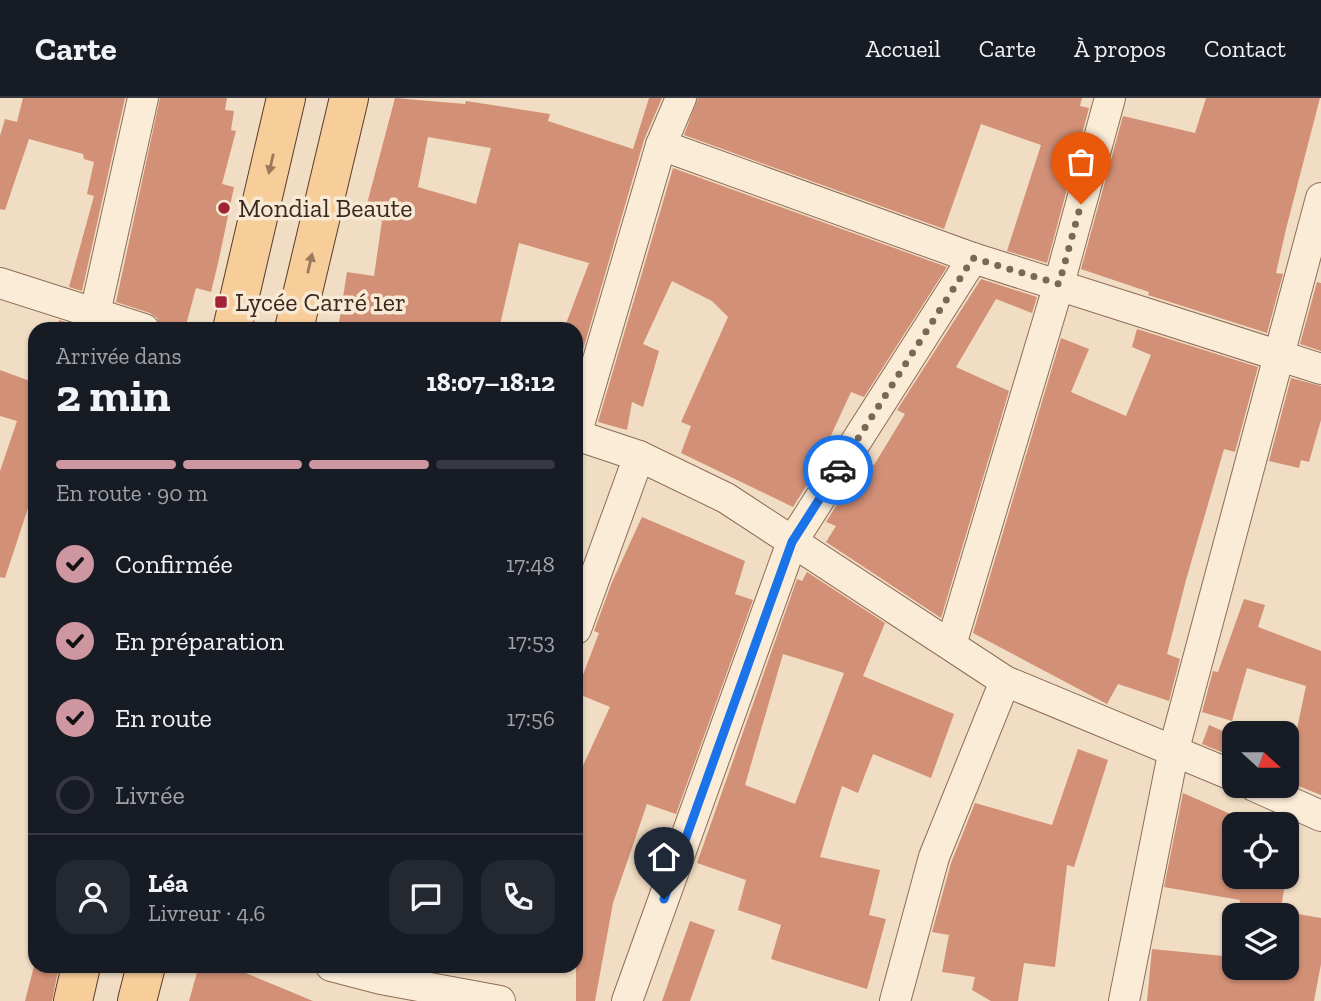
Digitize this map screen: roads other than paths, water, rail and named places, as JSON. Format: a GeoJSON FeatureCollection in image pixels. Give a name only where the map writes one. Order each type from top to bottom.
{"type":"FeatureCollection","features":[{"type":"Feature","properties":{"kind":"main road"},"geometry":{"type":"LineString","coordinates":[[234,322],[286,98]]}},
{"type":"Feature","properties":{"kind":"main road"},"geometry":{"type":"LineString","coordinates":[[296,322],[349,98]]}},
{"type":"Feature","properties":{"kind":"main road"},"geometry":{"type":"LineString","coordinates":[[73,1001],[79,973]]}},
{"type":"Feature","properties":{"kind":"main road"},"geometry":{"type":"LineString","coordinates":[[137,1001],[144,973]]}},
{"type":"Feature","properties":{"kind":"street"},"geometry":{"type":"LineString","coordinates":[[95,313],[144,98]]}},
{"type":"Feature","properties":{"kind":"street"},"geometry":{"type":"LineString","coordinates":[[583,411],[661,145],[681,98]]}},
{"type":"Feature","properties":{"kind":"street"},"geometry":{"type":"LineString","coordinates":[[951,645],[1059,284],[1110,98]]}},
{"type":"Feature","properties":{"kind":"street"},"geometry":{"type":"LineString","coordinates":[[661,145],[973,258],[1321,369]]}},
{"type":"Feature","properties":{"kind":"street"},"geometry":{"type":"LineString","coordinates":[[1124,1001],[1174,749],[1321,198]]}},
{"type":"Feature","properties":{"kind":"street"},"geometry":{"type":"LineString","coordinates":[[627,1001],[792,542],[973,258]]}},
{"type":"Feature","properties":{"kind":"street"},"geometry":{"type":"LineString","coordinates":[[0,283],[123,322]]}},
{"type":"Feature","properties":{"kind":"street"},"geometry":{"type":"LineString","coordinates":[[583,437],[639,456],[726,498],[1005,681],[1222,771]]}},
{"type":"Feature","properties":{"kind":"street"},"geometry":{"type":"LineString","coordinates":[[583,610],[639,456]]}},
{"type":"Feature","properties":{"kind":"street"},"geometry":{"type":"LineString","coordinates":[[895,1001],[934,857],[1005,681]]}},
{"type":"Feature","properties":{"kind":"street"},"geometry":{"type":"LineString","coordinates":[[1281,798],[1321,816]]}},
{"type":"Feature","properties":{"kind":"street"},"geometry":{"type":"LineString","coordinates":[[345,973],[378,990],[449,978],[499,1001]]}},
{"type":"Feature","properties":{"kind":"place","name":"Mondial Beaute"},"geometry":{"type":"Point","coordinates":[224,208]}},
{"type":"Feature","properties":{"kind":"place","name":"Lycée Carré 1er"},"geometry":{"type":"Point","coordinates":[221,302]}}]}
